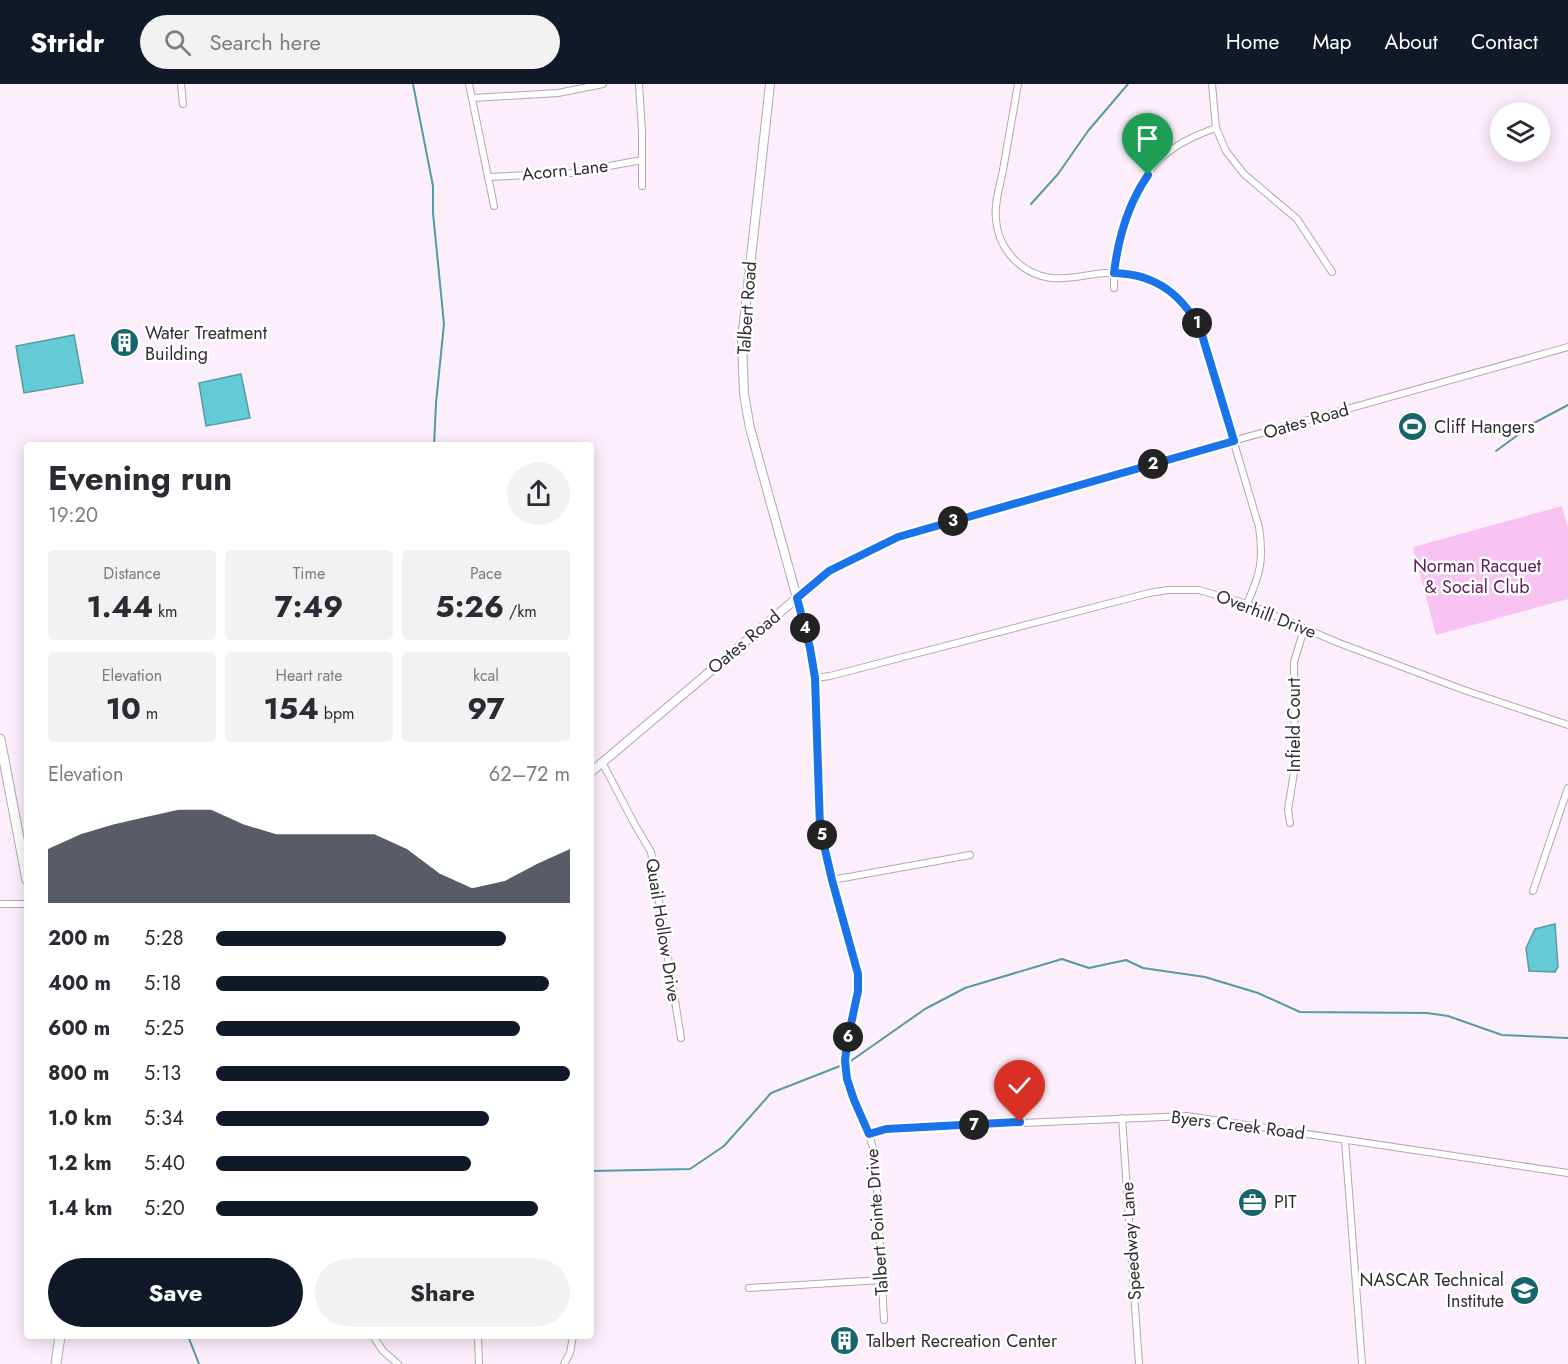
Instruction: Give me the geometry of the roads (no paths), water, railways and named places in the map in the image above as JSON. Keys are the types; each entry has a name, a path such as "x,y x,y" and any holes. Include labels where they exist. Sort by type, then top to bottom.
{"main road":[{"path":"0,739 4,785 24,868"},
{"path":"56,1364 60,1339"}],"street":[{"path":"181,84 183,104"},
{"path":"469,84 494,206"},
{"path":"473,98 558,93 603,84"},
{"path":"639,84 642,186"},
{"name":"Talbert Road","path":"770,84 742,340 744,394 750,428 797,598"},
{"path":"1018,84 996,206 998,234 1023,268 1039,275 1061,278 1114,273 1144,278 1165,287 1180,299 1196,320 1259,527 1262,555 1258,577 1247,604"},
{"path":"1212,84 1216,128 1226,150 1244,174 1297,219 1332,272"},
{"path":"1114,288 1118,244 1138,189 1158,160 1186,140 1216,128"},
{"name":"Acorn Lane","path":"488,177 571,173 642,160"},
{"name":"Oates Road","path":"594,769 829,571 898,537 1568,347"},
{"name":"Overhill Drive","path":"815,678 1149,593 1168,590 1199,590 1247,604 1304,629 1475,694 1568,725"},
{"name":"Talbert Pointe Drive","path":"797,598 815,678 820,828 858,974 858,991 845,1061 847,1079 875,1155 884,1320"},
{"name":"Infield Court","path":"1290,823 1288,810 1294,766 1294,662 1304,629"},
{"name":"Quail Hollow Drive","path":"602,762 651,852 681,1038"},
{"path":"1533,891 1568,788"},
{"path":"832,880 970,855"},
{"path":"0,904 24,904"},
{"name":"Byers Creek Road","path":"869,1134 886,1129 1187,1116 1568,1173"},
{"name":"Speedway Lane","path":"1122,1118 1139,1364"},
{"path":"1345,1140 1362,1364"},
{"path":"749,1288 882,1280"},
{"path":"375,1339 383,1351 398,1364"},
{"path":"478,1339 480,1364"},
{"path":"564,1364 570,1353 572,1339"}],"water":[{"path":"74,335 83,383 24,393 16,346"},
{"path":"241,374 250,418 206,426 199,383"},
{"path":"1555,924 1558,967 1555,972 1529,971 1526,948 1535,929"}],"waterway":[{"path":"413,84 433,186 433,213 444,324 434,442"},
{"path":"1031,204 1058,174 1088,131 1128,84"},
{"path":"1496,451 1534,423 1568,405"},
{"path":"848,1063 925,1009 965,988 1062,959 1089,968 1126,960 1143,968 1205,977 1258,993 1300,1012 1427,1013 1448,1016 1502,1035 1568,1038"},
{"path":"594,1171 690,1169 724,1146 771,1093 840,1066"},
{"path":"189,1339 199,1364"}],"place":[{"name":"Water Treatment Building","path":"124,343"},
{"name":"Cliff Hangers","path":"1413,427"},
{"name":"PIT","path":"1253,1202"},
{"name":"NASCAR Technical Institute","path":"1525,1290"},
{"name":"Talbert Recreation Center","path":"845,1341"}],"park label":[{"name":"Norman Racquet & Social Club","path":"1477,576"}]}
